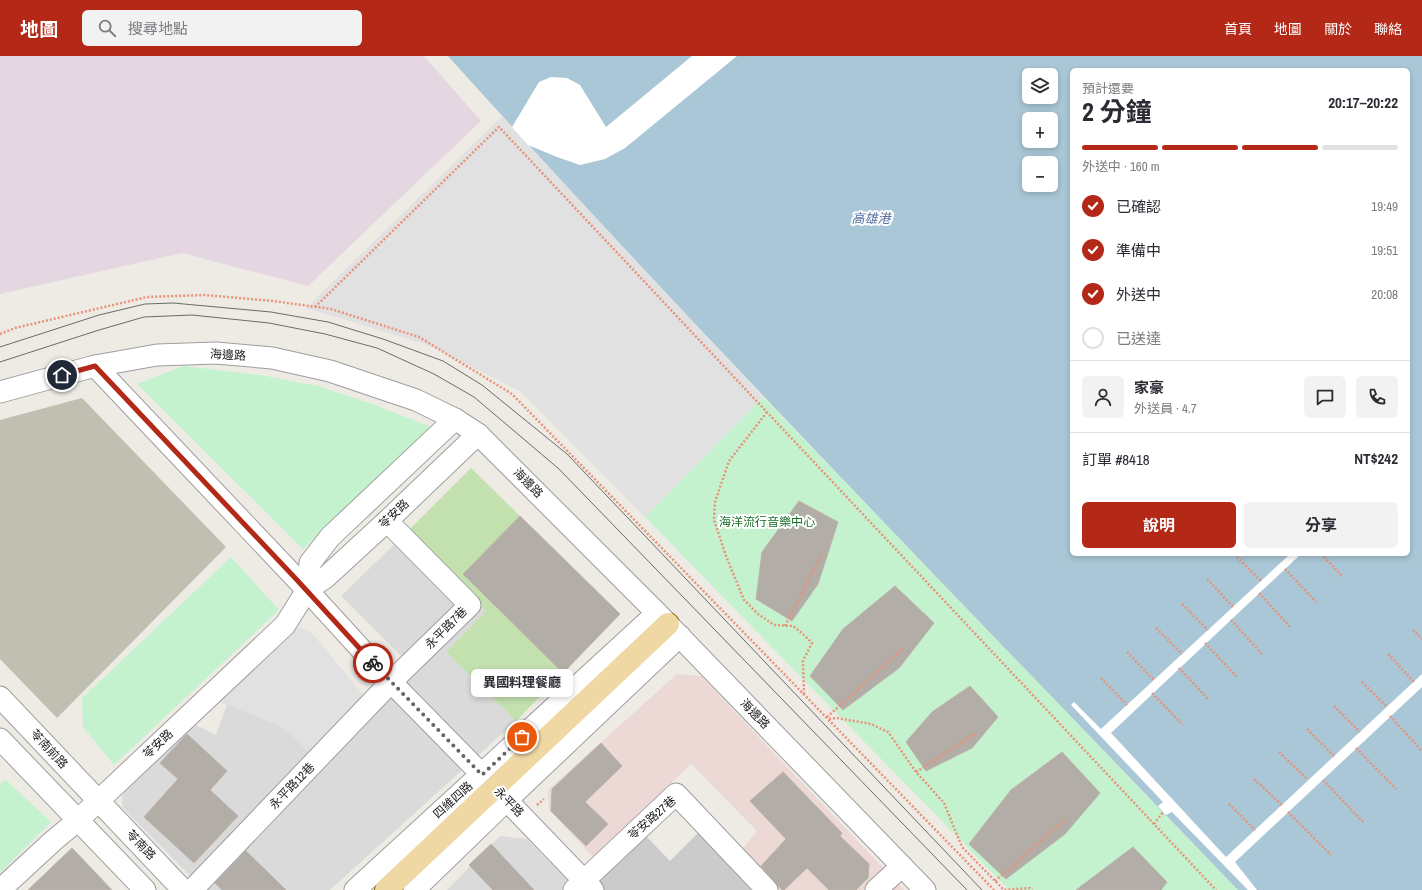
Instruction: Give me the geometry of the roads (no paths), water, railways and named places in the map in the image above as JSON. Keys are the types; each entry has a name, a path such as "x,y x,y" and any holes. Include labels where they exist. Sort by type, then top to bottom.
{"main road":[{"name":"四維四路","path":"386,890 668,624"}],"street":[{"name":"海邊路","path":"0,392 95,366 157,355 216,354 272,358 330,371 416,400 455,419 478,434 668,624 925,890"},
{"name":"永平路","path":"95,366 307,590 391,682 494,787 584,887"},
{"name":"苓安路","path":"307,590 310,563 330,537 455,419"},
{"name":"苓安路","path":"0,890 53,841 78,821 285,625 307,590 324,578 387,521 478,434"},
{"name":"永平路7巷","path":"387,521 470,606 391,682"},
{"name":"永平路12巷","path":"192,890 391,682"},
{"name":"苓南前路","path":"0,697 98,801"},
{"path":"0,740 145,890"},
{"name":"四維四路","path":"355,890 494,787"},
{"name":"四維四路","path":"414,890 494,787"},
{"name":"苓安路27巷","path":"584,887 676,794 767,890"},
{"name":"苓南路","path":"98,801 183,890"},
{"path":"876,890 902,866"}],"water":[{"name":"高雄港","path":"448,56 1422,56 1422,890 1238,890 642,267"}],"tram line":[{"path":"0,347 99,315 145,304 173,303 271,312 328,322 383,339 443,361 482,385 567,454 982,890"},
{"path":"0,362 144,317 192,315 269,323 325,334 377,348 434,374 474,397 559,469 967,890"}],"place":[{"name":"異國料理餐廳","path":"522,737"}],"park label":[{"name":"海洋流行音樂中心","path":"767,522"}]}
